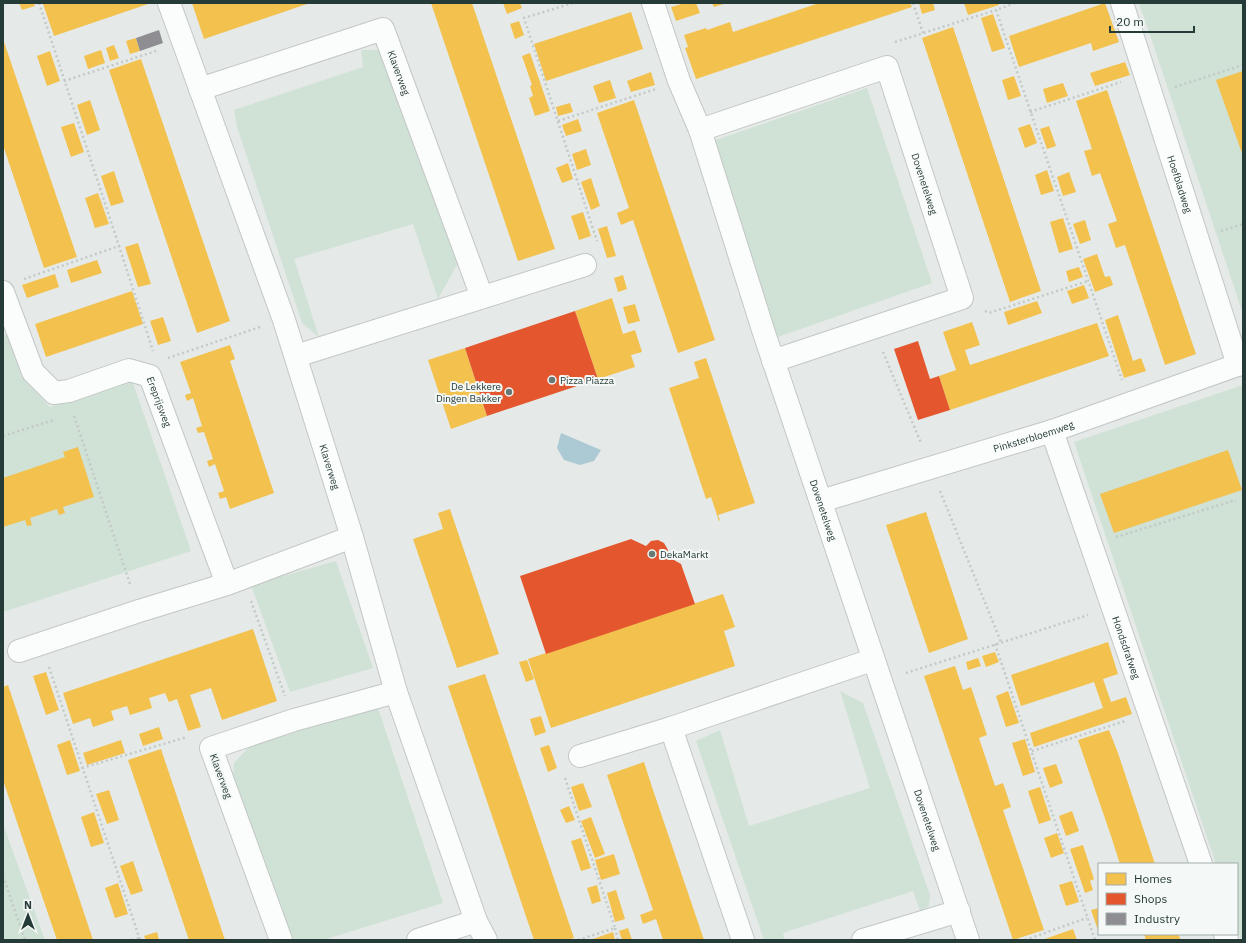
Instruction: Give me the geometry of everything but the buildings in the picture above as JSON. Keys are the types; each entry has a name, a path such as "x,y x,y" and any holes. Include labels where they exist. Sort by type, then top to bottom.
{"street":[{"name":"Klaverweg","path":"169,3 284,320 352,537 396,692 476,921 486,940"},
{"name":"Dovenetelweg","path":"653,3 679,81 700,130 773,361 821,501 872,660 968,940"},
{"name":"Hoefbladweg","path":"1122,3 1147,85 1241,364"},
{"name":"Klaverweg","path":"200,89 383,29 482,297"},
{"name":"Dovenetelweg","path":"886,67 962,298"},
{"path":"700,130 886,67"},
{"path":"296,356 585,265"},
{"path":"10,286 33,372 54,393 69,390 129,370"},
{"path":"773,361 962,298"},
{"name":"Pinksterbloemweg","path":"821,501 1052,431 1241,364"},
{"name":"Ereprijsweg","path":"129,370 150,376 235,581"},
{"name":"Hondsdrafweg","path":"1052,431 1201,863"},
{"path":"19,651 139,610 235,581 352,537"},
{"path":"580,756 671,728 872,660"},
{"name":"Klaverweg","path":"281,940 211,748 294,720 396,692"},
{"path":"671,728 743,940"},
{"path":"863,940 959,911"},
{"path":"418,940 476,921"}],"path":[{"path":"39,3 157,362"},
{"path":"573,3 524,18 604,263 585,265"},
{"path":"913,3 923,33"},
{"path":"886,67 895,42 1015,3"},
{"path":"996,10 1130,403"},
{"path":"64,81 183,42"},
{"path":"1030,112 1243,65"},
{"path":"558,121 679,81"},
{"path":"10,286 119,246"},
{"path":"962,298 989,313 1088,281"},
{"path":"129,370 284,320"},
{"path":"873,328 1001,642"},
{"path":"69,390 73,414 139,610"},
{"path":"3,436 59,418"},
{"path":"1091,545 1236,500"},
{"path":"235,581 294,720"},
{"path":"880,681 1112,607"},
{"path":"41,643 139,939 132,940"},
{"path":"995,644 1095,940"},
{"path":"1032,751 1149,713"},
{"path":"82,768 195,735 211,748"},
{"path":"580,756 559,761 618,940"},
{"path":"3,876 25,940"},
{"path":"1024,940 1087,918"},
{"path":"578,940 615,928"}],"green space":[{"path":"1139,3 1243,3 1243,314 1150,35"},
{"path":"361,50 378,50 458,263 438,299 413,224 294,259 319,337 302,323 237,127 234,110 363,67"},
{"path":"867,88 932,283 775,338 713,141"},
{"path":"3,335 10,335 21,376 50,407 132,380 191,551 3,612"},
{"path":"1243,385 1243,940 1241,940 1238,931 1238,863 1216,863 1074,442"},
{"path":"336,561 373,668 290,692 251,585"},
{"path":"840,691 863,703 930,895 929,906 920,911 913,891 783,933 785,940 764,940 696,741 720,730 749,826 870,788"},
{"path":"377,705 443,903 323,940 287,940 233,784 234,763 252,744"},
{"path":"3,824 45,940 3,940"}],"water":[{"path":"561,433 601,450 594,461 580,465 564,460 557,448"}],"place":[{"name":"Pizza Piazza","path":"552,380"},
{"name":"De Lekkere Dingen Bakker","path":"509,392"},
{"name":"DekaMarkt","path":"652,554"}]}
